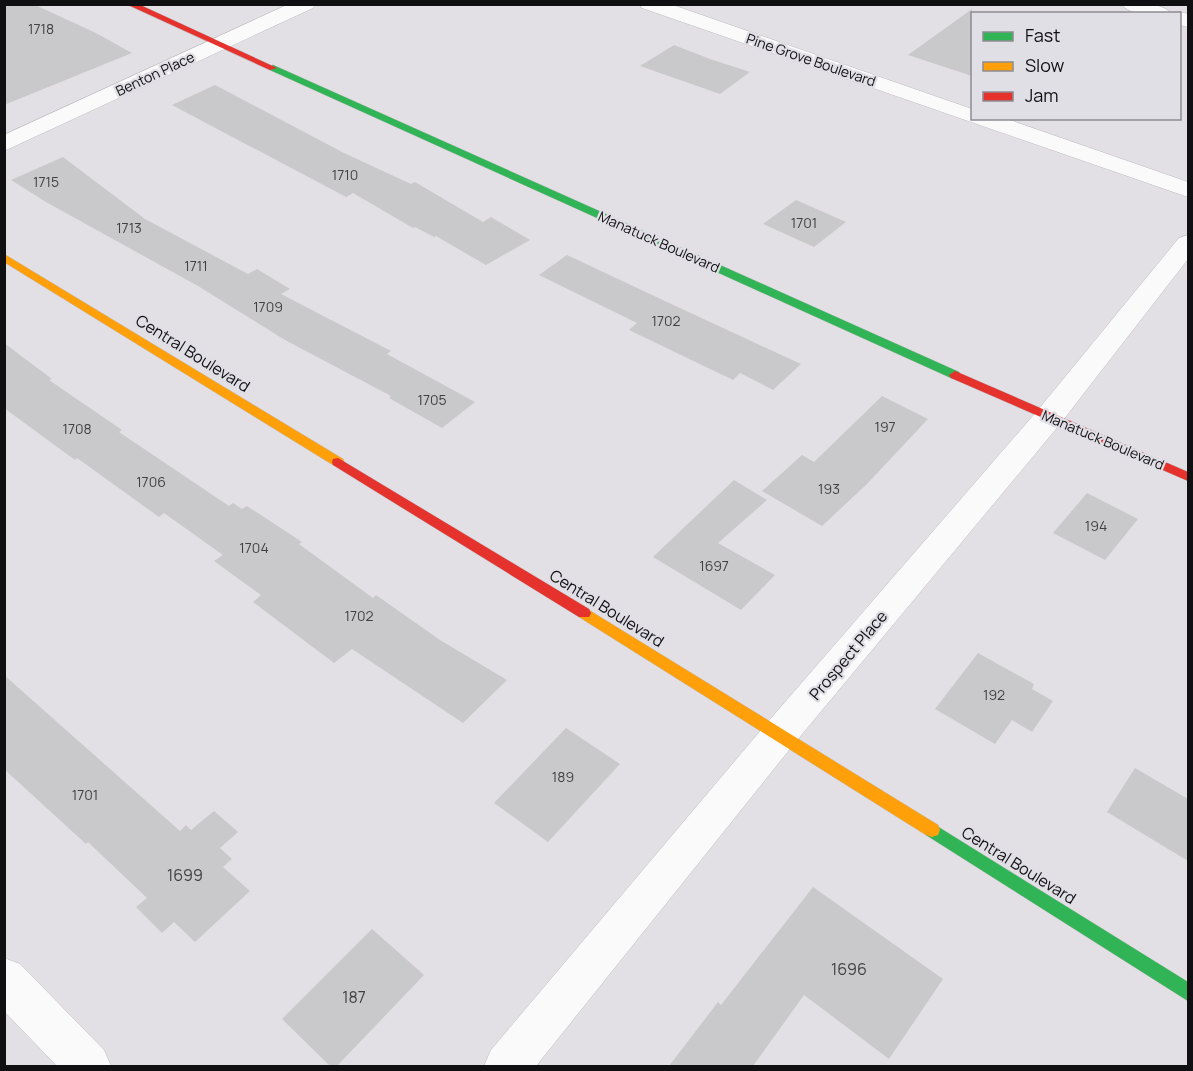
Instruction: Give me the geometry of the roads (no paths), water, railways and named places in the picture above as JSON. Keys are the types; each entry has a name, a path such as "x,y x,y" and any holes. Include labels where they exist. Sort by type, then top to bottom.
{"street":[{"name":"Manatuck Boulevard","path":"130,4 1049,417 1188,477"},
{"name":"Benton Place","path":"4,144 306,4"},
{"name":"Pine Grove Boulevard","path":"649,4 971,116"},
{"path":"1131,4 1156,12"},
{"path":"987,120 1188,190"},
{"name":"Prospect Place","path":"507,1066 780,734 1049,417 1188,243"},
{"name":"Central Boulevard","path":"4,256 780,734 1188,992"},
{"path":"4,979 88,1066"}]}
